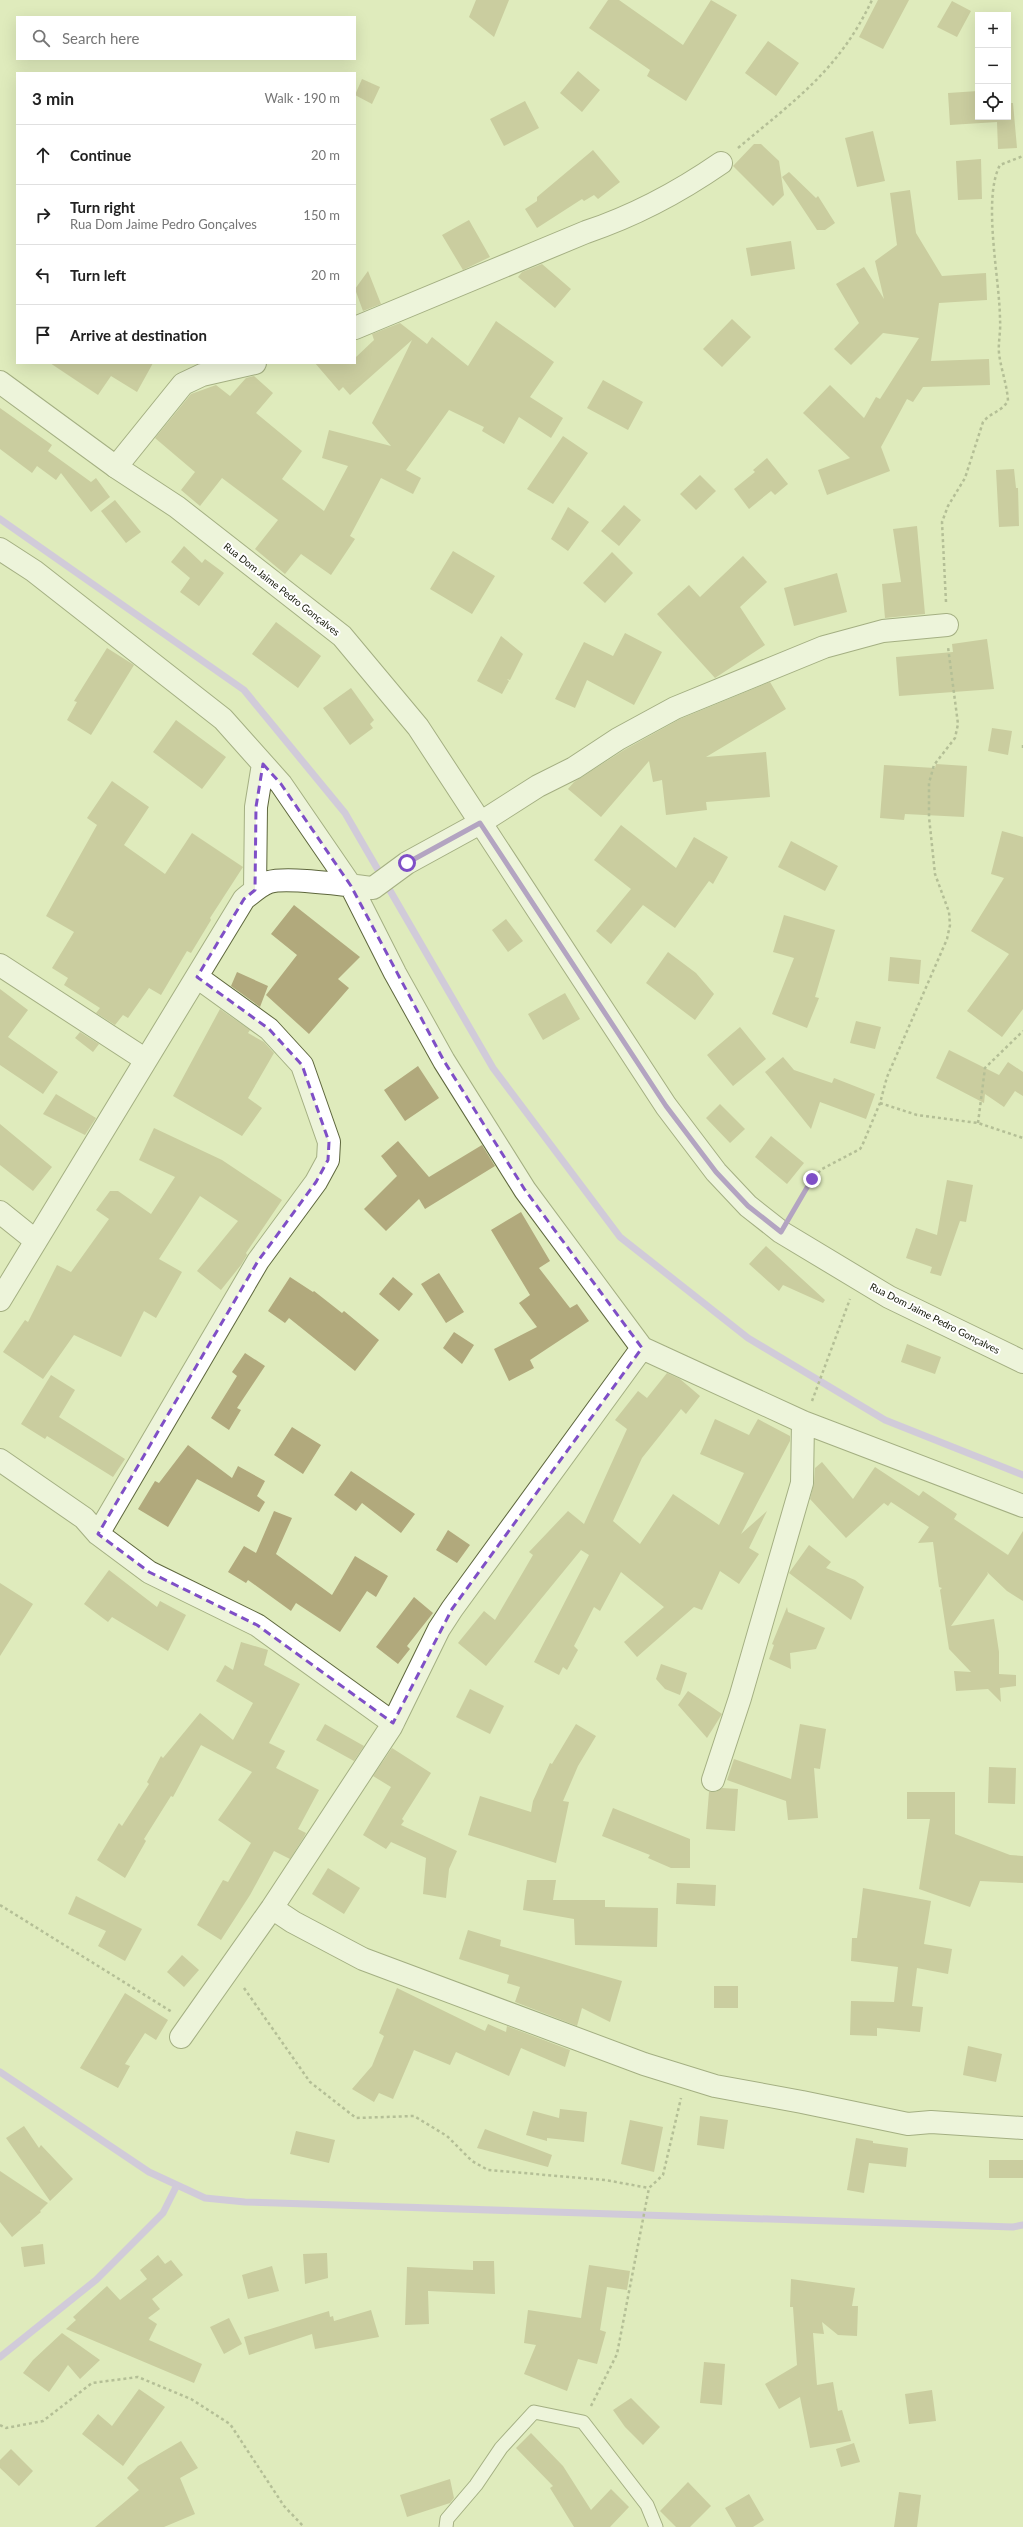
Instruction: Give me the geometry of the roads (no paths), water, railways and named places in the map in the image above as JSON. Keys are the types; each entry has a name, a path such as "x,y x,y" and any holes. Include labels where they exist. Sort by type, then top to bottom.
{"street":[{"path":"356,328 586,232 619,222 690,184 721,163"},
{"path":"116,467 146,426 183,384 202,374 250,364"},
{"name":"Rua Dom Jaime Pedro Gonçalves","path":"0,382 116,467 177,507 342,636 418,726 666,1106 716,1172 748,1206 781,1232 889,1297 1023,1362"},
{"path":"0,549 34,571 223,719 281,784 351,886 395,973 448,1067 525,1190 642,1348 803,1422 1023,1506"},
{"path":"0,1300 244,900 255,890 269,882 285,879 374,888 407,863 480,823 538,786 574,768 618,739 675,708 824,647 883,631 947,625"},
{"path":"255,890 256,807 263,764"},
{"path":"0,966 146,1060"},
{"path":"98,1534 258,1261 316,1182 328,1160 329,1142 302,1065 268,1029 197,977"},
{"path":"0,1212 36,1241"},
{"path":"186,2030 272,1908 393,1723 439,1629 452,1609 642,1348"},
{"path":"713,1780 740,1698 802,1483 803,1422"},
{"path":"0,1460 84,1518 98,1534 149,1572 257,1625 393,1723"},
{"path":"272,1908 293,1922 363,1959 637,2062 715,2086 908,2124 932,2122 1023,2128"}],"lane":[{"path":"446,2527 447,2519 476,2485 501,2448 534,2412 582,2422 647,2505 656,2527"}],"waterway":[{"path":"0,519 244,690 345,813 493,1068 620,1237 748,1338 885,1420 1023,1475"},
{"path":"0,2072 149,2172 205,2198 245,2202 1013,2227 1023,2225"},
{"path":"0,2357 96,2280 163,2213 177,2185"}]}
